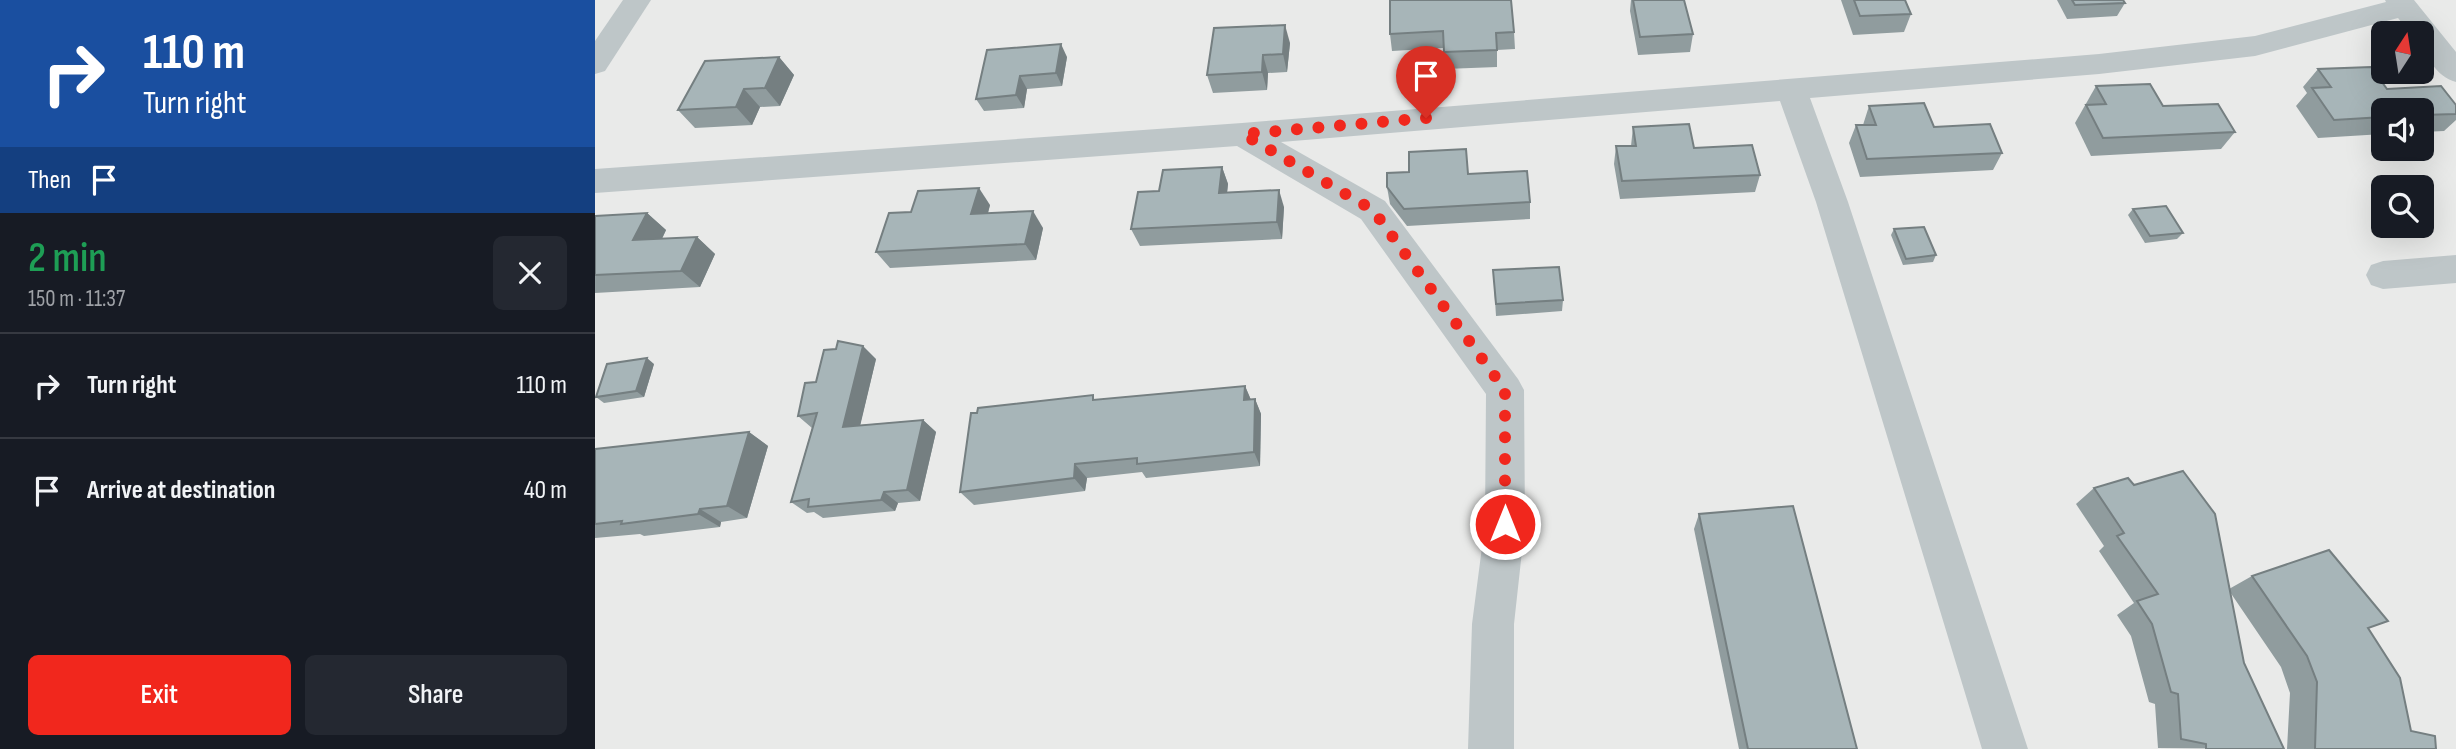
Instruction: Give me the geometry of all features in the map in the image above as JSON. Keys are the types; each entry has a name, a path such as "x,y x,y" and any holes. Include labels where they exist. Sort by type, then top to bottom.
{"street":[{"path":"595,64 636,0"},
{"path":"595,181 1243,134 2099,64 2255,46 2402,3 2456,72"},
{"path":"1791,88 1832,202 2005,749"},
{"path":"1243,134 1373,210 1505,390 1505,524 1493,624 1490,749"},
{"path":"2383,275 2456,269"}],"shaded area":[{"path":"595,0 2456,0 2456,749 595,749"}],"building":[{"path":"1390,0 1511,0 1514,32 1496,33 1497,50 1444,52 1443,31 1390,34"},
{"path":"1633,0 1684,0 1693,34 1640,37"},
{"path":"1854,0 1905,0 1911,14 1860,16"},
{"path":"2072,0 2123,0 2125,3 2075,5"},
{"path":"1285,25 1283,54 1263,55 1262,72 1207,75 1214,28"},
{"path":"1061,44 1056,73 1020,76 1016,95 976,99 987,50"},
{"path":"779,57 765,88 744,89 736,107 678,110 705,61"},
{"path":"2371,67 2371,84 2383,84 2387,89 2441,86 2456,105 2456,114 2434,115 2434,98 2371,98 2371,118 2334,120 2312,88 2331,87 2318,69"},
{"path":"2150,84 2163,106 2218,104 2235,132 2103,138 2086,105 2106,104 2096,86"},
{"path":"1924,103 1934,127 1990,124 2002,153 1867,159 1856,125 1876,125 1869,106"},
{"path":"1689,124 1694,148 1752,145 1760,175 1622,181 1616,146 1636,146 1633,127"},
{"path":"1466,149 1468,174 1527,171 1530,202 1404,209 1387,187 1387,173 1409,172 1409,152"},
{"path":"1222,167 1219,193 1279,190 1277,222 1131,229 1138,192 1159,191 1163,170"},
{"path":"979,188 971,214 1033,211 1025,244 876,252 889,213 911,212 918,191"},
{"path":"2166,206 2183,233 2150,236 2133,209"},
{"path":"647,213 633,240 697,237 681,271 595,275 595,216"},
{"path":"1924,227 1936,255 1906,259 1894,229"},
{"path":"1559,267 1563,300 1496,304 1493,270"},
{"path":"838,341 863,346 843,427 923,420 907,490 884,492 881,500 808,507 809,499 791,502 817,413 798,416 805,383 816,382 824,350 836,349"},
{"path":"647,358 636,391 596,397 607,364"},
{"path":"1245,386 1244,400 1255,399 1254,452 1137,464 1137,458 1075,464 1074,478 960,492 971,413 977,413 978,408 1093,395 1093,400"},
{"path":"749,432 727,506 700,509 698,514 621,524 622,521 595,524 595,449"},
{"path":"2183,471 2215,514 2244,663 2284,749 2206,749 2206,744 2181,739 2178,694 2171,692 2152,624 2137,601 2158,594 2117,536 2124,533 2094,488 2128,478 2134,485"},
{"path":"1793,506 1857,749 1748,749 1699,514"},
{"path":"2329,550 2388,621 2368,628 2400,678 2411,731 2435,736 2436,749 2315,749 2317,682 2307,656 2252,576"}],"route":[{"path":"1426,118 1243,134 1373,210 1505,390 1505,524"}]}
